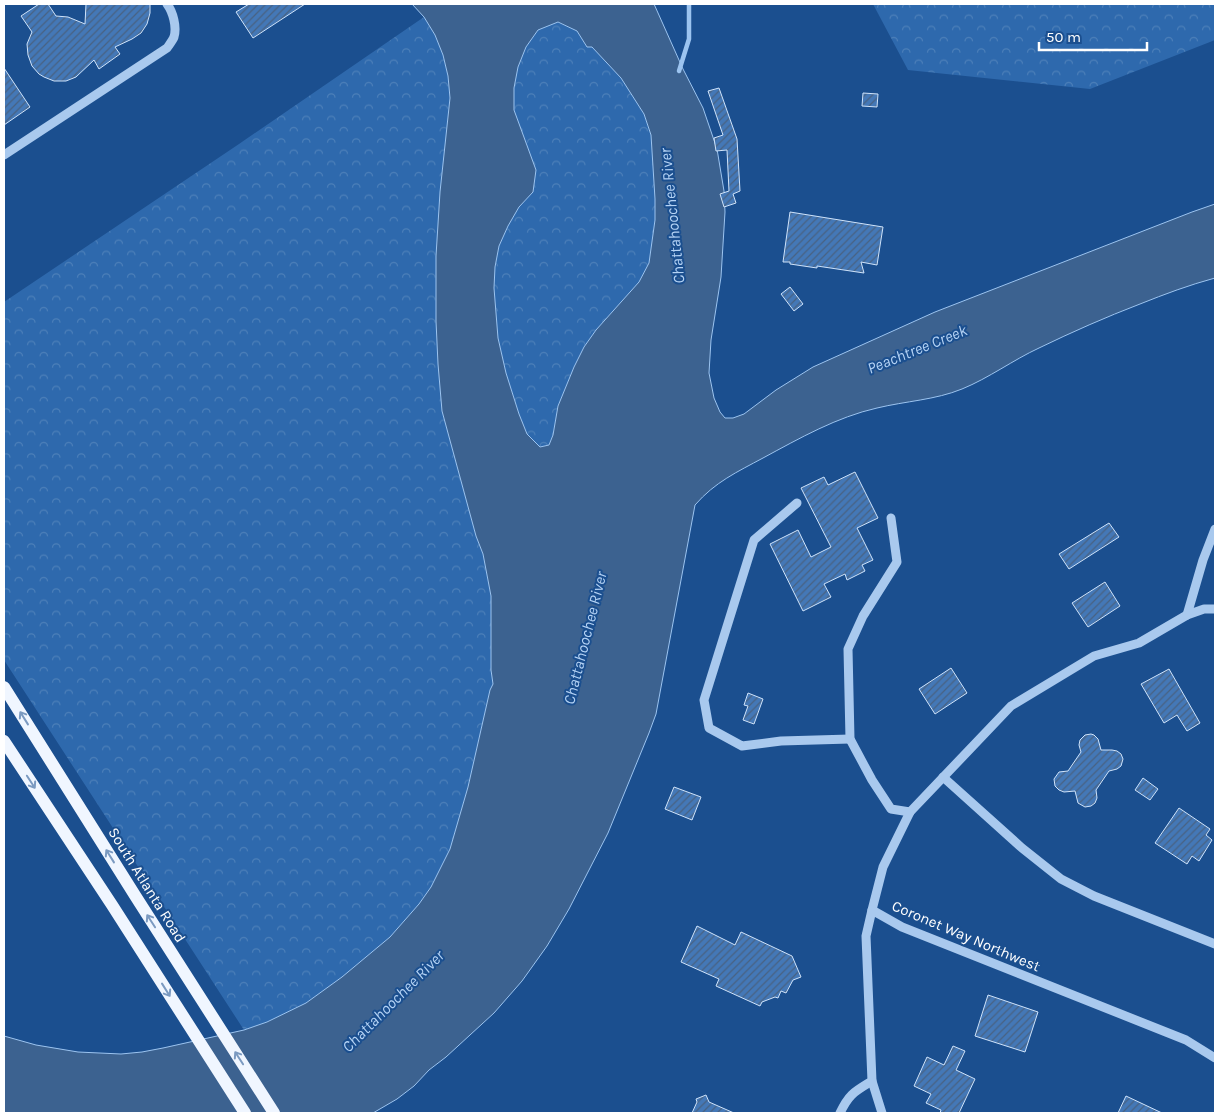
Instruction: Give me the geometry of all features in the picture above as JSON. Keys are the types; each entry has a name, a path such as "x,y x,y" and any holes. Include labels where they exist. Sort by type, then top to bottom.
{"main road":[{"name":"South Atlanta Road","path":"4,686 274,1113"},
{"path":"4,741 245,1113"}],"street":[{"path":"4,155 167,48 174,37 175,26 171,10 167,4"},
{"path":"797,503 754,540 704,700 709,728 742,746 781,741 850,739"},
{"path":"891,518 897,562 864,616 848,649 850,739 872,780 891,809 910,812"},
{"path":"1187,615 1202,560 1215,529"},
{"name":"Coronet Way Northwest","path":"1215,610 1204,609 1187,615 1139,643 1094,656 1011,706 910,812 883,867 872,910 902,926 1186,1040 1215,1058"},
{"path":"943,777 1022,848 1061,879 1094,896 1215,944"},
{"path":"872,910 866,936 872,1082 882,1113"},
{"path":"840,1113 852,1093 872,1082"}],"green space":[{"path":"873,4 1215,4 1215,40 1090,89 908,70"},
{"path":"424,17 435,35 443,55 448,76 450,98 440,192 436,256 436,321 442,411 476,536 483,554 491,596 491,670 493,684 490,690 468,787 450,849 431,887 419,904 390,937 342,977 306,1003 267,1022 244,1030 4,660 4,302"},
{"path":"557,22 577,31 587,47 592,46 621,78 644,114 651,135 655,220 649,263 639,282 596,330 584,347 558,406 553,435 549,445 540,447 527,434 506,373 498,338 494,288 499,246 519,207 533,192 514,110 514,88 518,67 526,47 538,30"}],"water":[{"path":"412,4 654,4 703,108 717,149 724,191 725,212 721,277 711,340 709,373 714,398 725,418 733,418 744,414 776,390 813,367 935,312 1215,204 1215,278 1168,293 1089,325 1029,353 982,380 952,393 877,408 833,423 735,473 710,490 695,505 656,714 608,833 569,909 547,946 522,981 494,1013 429,1070 414,1086 397,1099 373,1113 4,1113 4,1036 36,1045 78,1052 121,1054 163,1048 244,1030 267,1022 306,1003 342,977 390,937 419,904 431,887 450,849 468,787 490,690 493,684 491,670 491,596 483,554 476,536 442,411 436,321 436,256 440,192 450,98 448,76 443,55 435,35 424,17","holes":["558,22 577,31 587,47 592,47 621,78 644,114 651,135 655,220 649,263 639,282 596,330 584,347 558,406 553,435 549,445 540,447 527,434 506,373 498,338 494,288 495,267 499,246 508,226 519,207 533,192 536,170 514,110 514,88 518,67 526,47 538,30"]}],"building":[{"path":"39,4 48,4 56,16 68,17 85,24 86,4 150,4 150,13 147,24 141,33 115,47 120,54 99,69 94,60 76,77 66,81 54,81 39,74 32,66 28,55 27,44 32,32 21,16"},
{"path":"249,4 305,4 253,38 236,12"},
{"path":"4,68 30,107 4,125"},
{"path":"719,88 737,139 740,191 733,194 736,203 724,207 720,194 729,191 727,150 716,151 714,138 723,135 708,91"},
{"path":"863,93 878,94 877,107 862,106"},
{"path":"790,212 883,227 877,265 861,262 864,273 783,262"},
{"path":"790,287 803,304 794,311 781,294"},
{"path":"855,472 878,518 857,528 873,560 862,565 865,571 847,580 845,574 824,584 831,597 803,611 770,544 798,530 811,557 831,547 801,488 824,477 828,485"},
{"path":"1109,523 1119,537 1069,569 1059,554"},
{"path":"1105,582 1120,606 1088,627 1072,603"},
{"path":"951,668 967,693 935,714 919,689"},
{"path":"1169,669 1200,723 1187,731 1177,715 1164,723 1141,684"},
{"path":"748,693 763,699 754,724 743,720 748,706 744,705"},
{"path":"1091,734 1098,739 1101,750 1117,751 1123,759 1121,766 1109,771 1096,790 1097,798 1095,803 1085,807 1078,803 1075,791 1064,792 1059,790 1055,786 1054,779 1059,772 1068,771 1081,752 1080,740 1085,735"},
{"path":"1143,778 1158,789 1150,800 1135,790"},
{"path":"674,787 701,797 692,820 665,809"},
{"path":"1179,808 1210,829 1206,835 1212,840 1199,861 1192,856 1187,864 1155,843"},
{"path":"697,926 735,945 741,932 792,956 801,977 793,980 786,993 781,991 778,998 775,997 762,1002 760,1006 716,986 719,979 681,962"},
{"path":"988,995 1038,1012 1025,1052 975,1036"},
{"path":"953,1046 965,1051 956,1070 975,1079 959,1113 940,1113 941,1110 926,1103 931,1094 914,1086 927,1057 944,1065"},
{"path":"706,1095 709,1102 734,1113 692,1113 697,1102 696,1099"},
{"path":"1126,1096 1162,1113 1118,1113"}],"waterway":[{"path":"679,71 689,39 689,4"}],"water label":[{"name":"Chattahoochee River","path":"672,216"},
{"name":"Peachtree Creek","path":"917,349"},
{"name":"Chattahoochee River","path":"585,638"},
{"name":"Chattahoochee River","path":"393,1001"}]}
